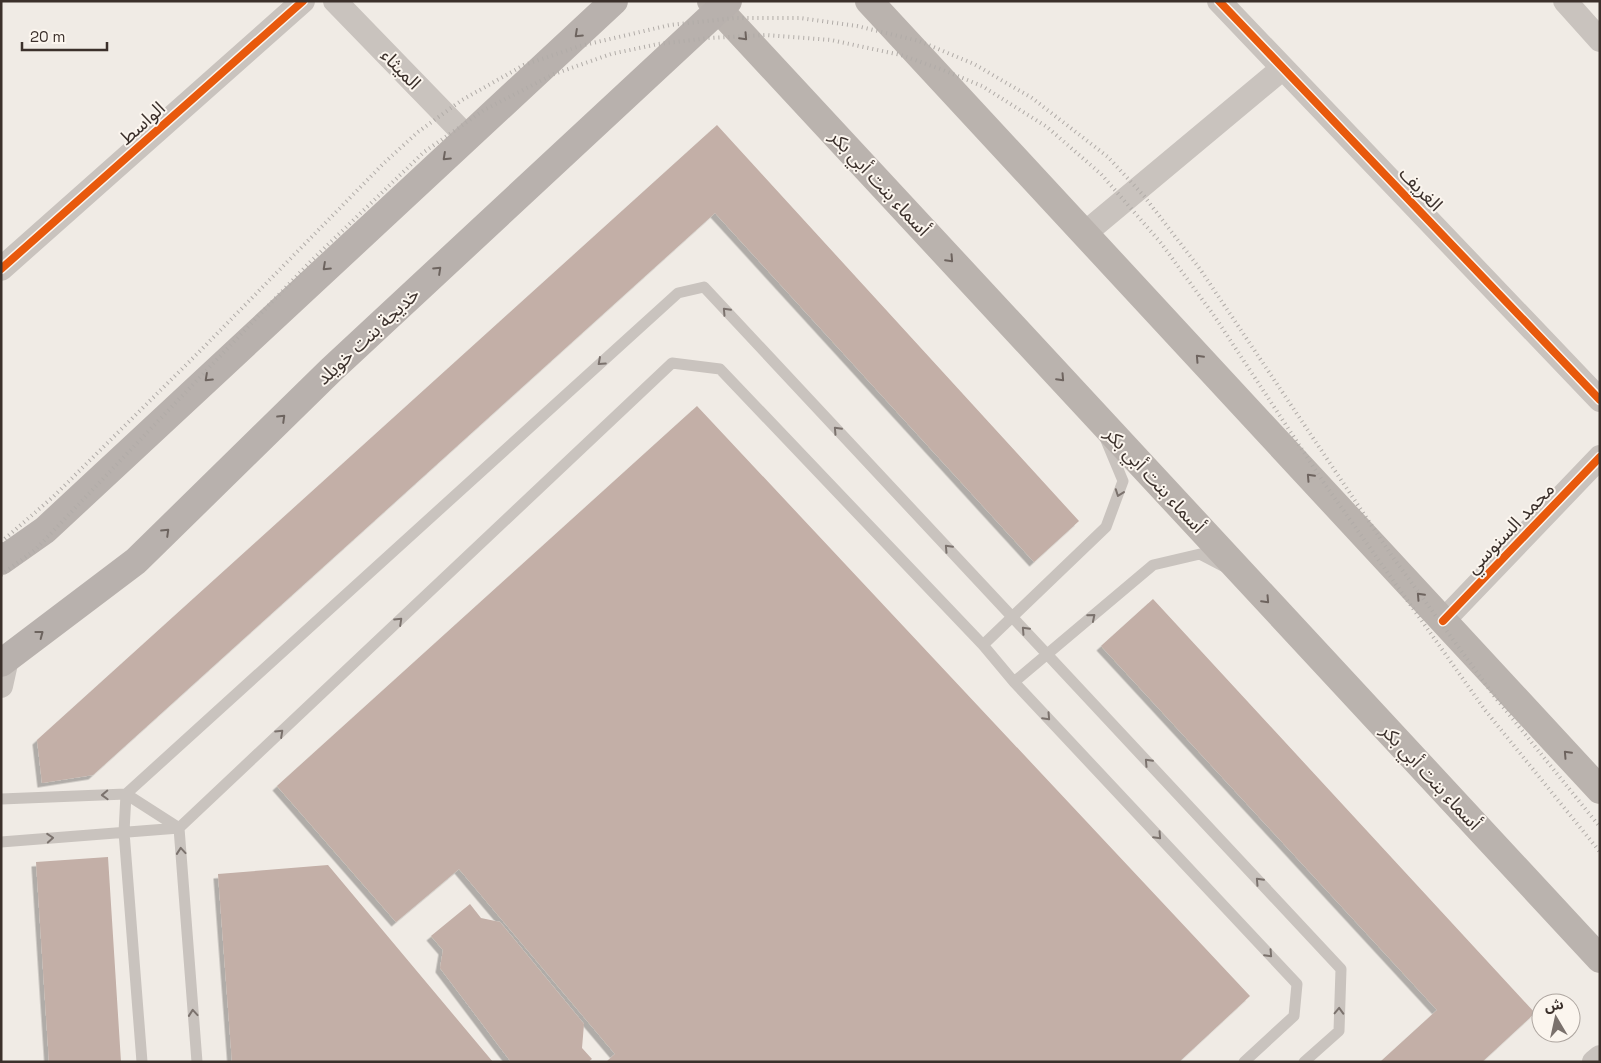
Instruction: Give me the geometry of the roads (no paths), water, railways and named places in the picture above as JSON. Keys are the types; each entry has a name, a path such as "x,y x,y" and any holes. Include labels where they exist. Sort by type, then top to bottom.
{"main road":[{"path":"1,561 45,530 614,1"},
{"path":"869,1 1443,621 1596,777"},
{"name":"أسماء بنت أبي بكر","path":"719,4 1096,416 1600,959"},
{"name":"خديجة بنت خويلد","path":"4,661 136,561 331,370 719,4"}],"street":[{"name":"الواسط","path":"1,269 303,1"},
{"name":"الميثاء","path":"335,1 467,137"},
{"name":"الغريف","path":"1219,1 1600,400"},
{"path":"1564,1 1600,40"},
{"path":"1084,234 1283,68"},
{"name":"محمد السنوسي","path":"1443,621 1600,457"},
{"path":"1,686 4,661"},
{"path":"1594,1062 1600,1057"}],"lane":[{"path":"142,1062 124,832 126,794 678,293 704,288 1340,969 1339,1031 1304,1062"},
{"path":"1,842 179,828 672,364 720,369 983,646 1014,682 1297,984 1294,1016 1244,1062"},
{"path":"983,646 1106,527 1123,480 1096,416"},
{"path":"1014,682 1153,565 1200,554 1246,577"},
{"path":"1,799 126,794 179,828"},
{"path":"179,828 197,1062"}],"railway":[{"path":"1,542 53,497 200,351 384,163 418,132 462,100 524,65 580,46 670,25 735,18 800,18 857,26 919,41 974,64 1032,98 1108,157 1144,196 1200,269 1392,556 1495,697 1600,827"},
{"path":"1,575 36,549 311,261 424,152 484,110 554,74 611,54 658,44 709,38 766,35 831,40 901,55 982,86 1047,127 1101,174 1161,243 1215,317 1324,483 1485,710 1600,852"}]}
